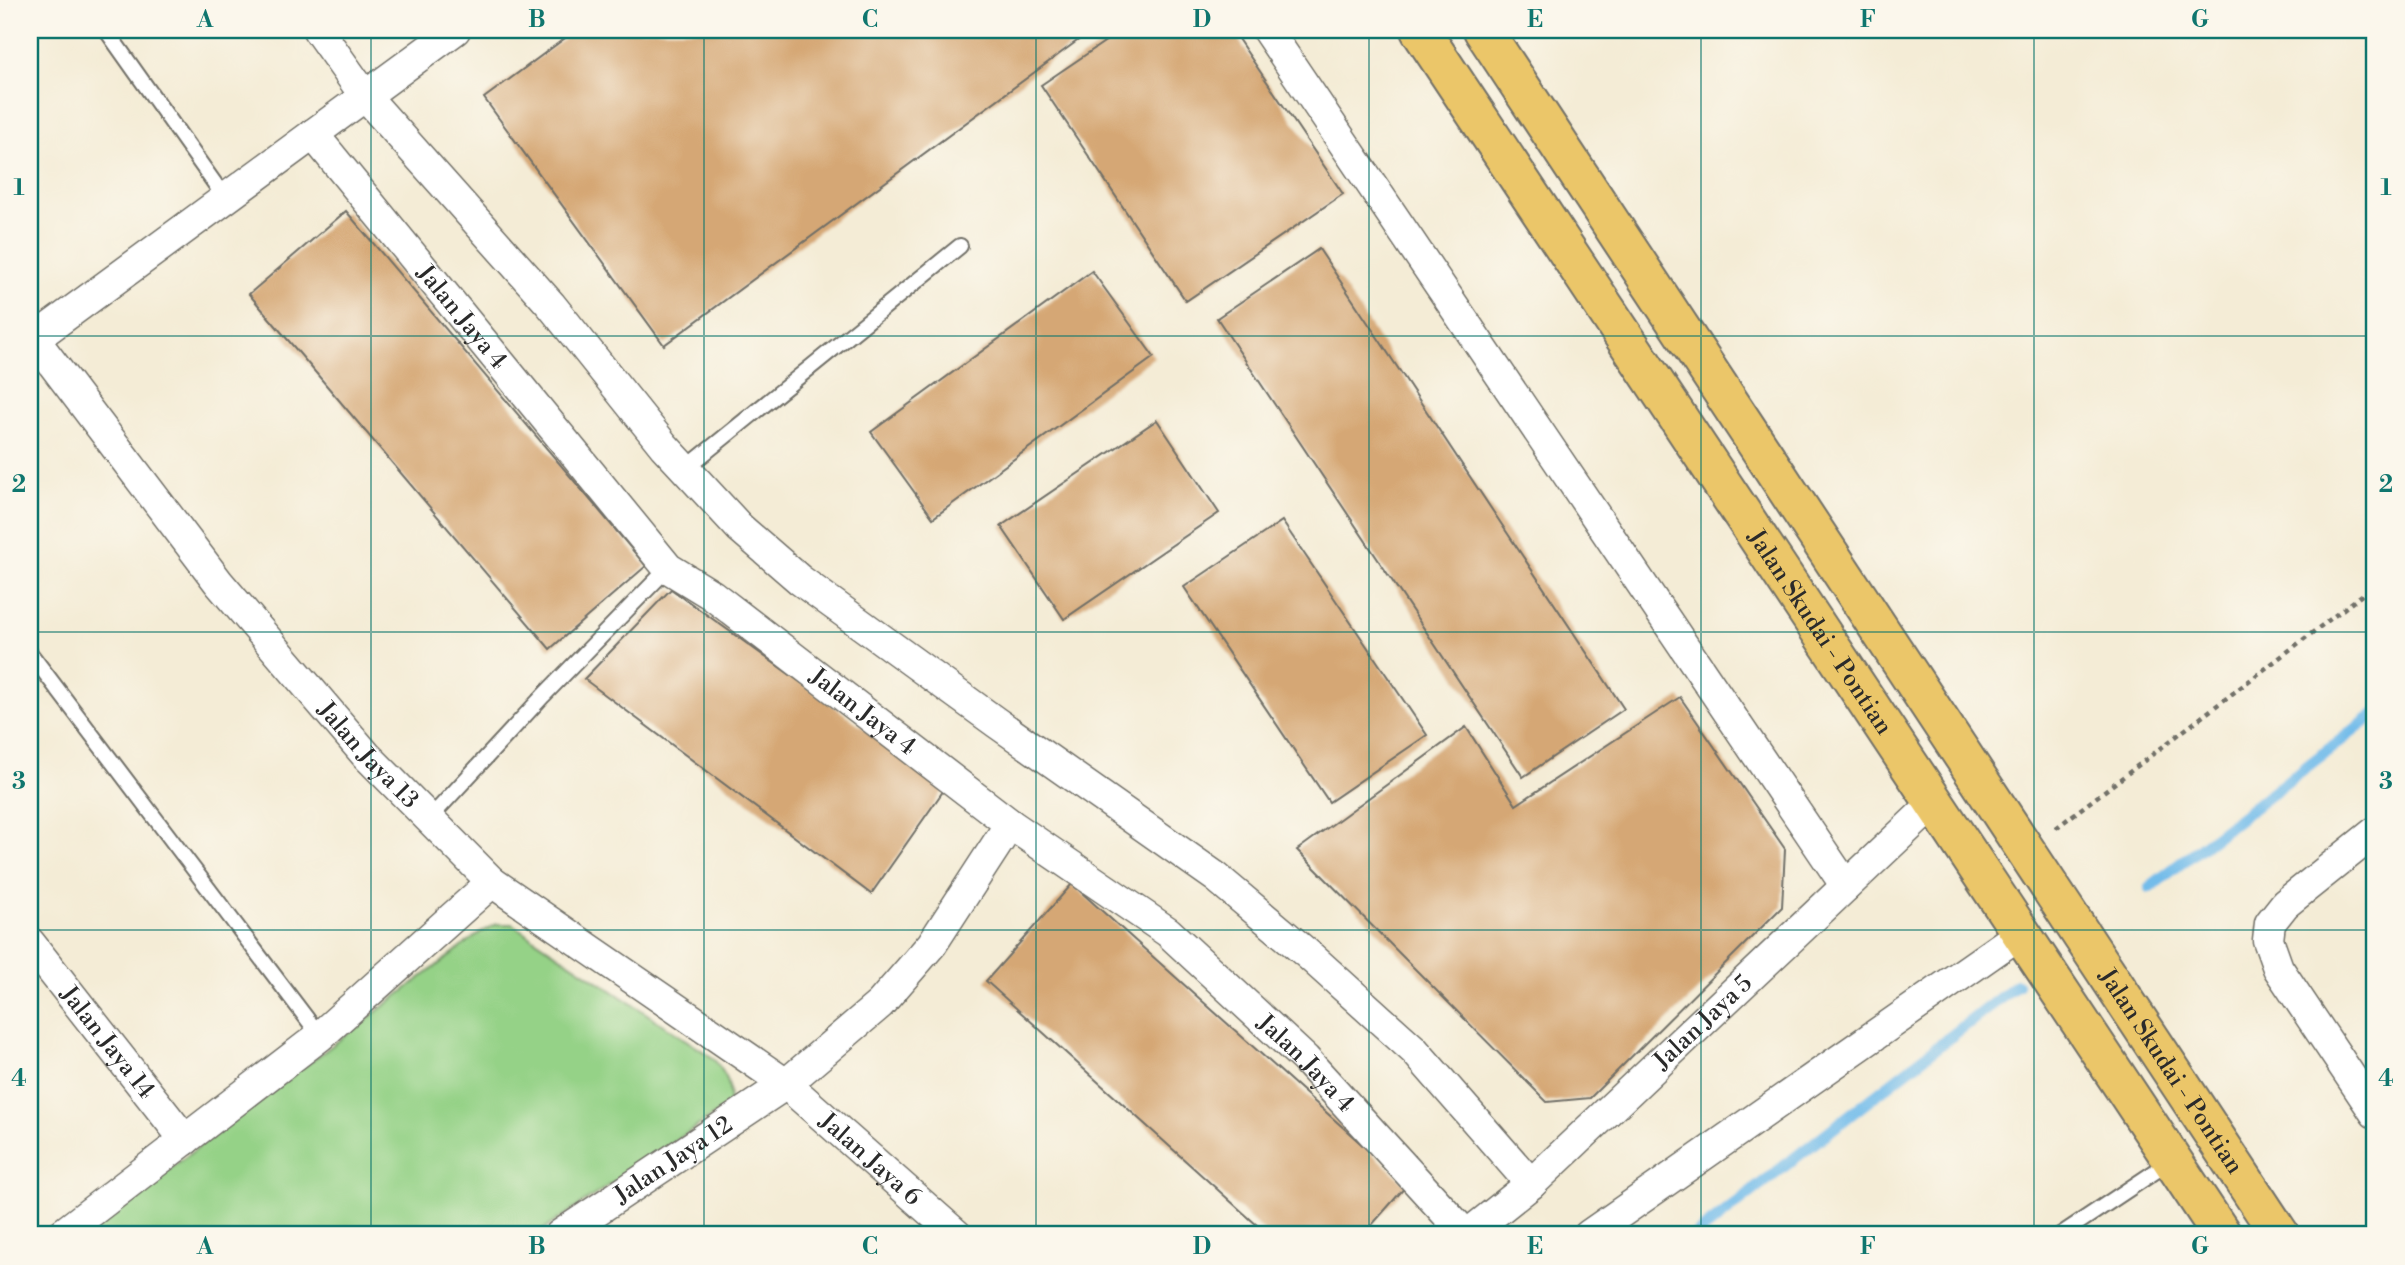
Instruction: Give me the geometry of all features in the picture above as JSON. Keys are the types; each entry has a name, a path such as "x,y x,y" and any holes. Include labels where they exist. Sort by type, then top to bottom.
{"highway":[{"name":"Jalan Skudai - Pontian","path":"1420,30 2222,1235"},
{"name":"Jalan Skudai - Pontian","path":"1483,30 2280,1235"}],"street":[{"path":"318,30 365,96 551,305 663,446 740,528 800,580 1216,877 1311,957 1414,1050 1531,1184"},
{"path":"32,340 455,30"},
{"path":"1267,30 1846,887"},
{"name":"Jalan Jaya 4","path":"313,134 668,568 712,595 1010,824 1168,932 1305,1059 1467,1235"},
{"name":"Jalan Jaya 13","path":"32,340 219,583 366,755 492,882 786,1084"},
{"name":"Jalan Jaya 5","path":"1467,1235 1531,1184 1934,803"},
{"name":"Jalan Jaya 12","path":"560,1235 786,1084 880,1003 932,944 1010,824"},
{"path":"2375,832 2285,904 2270,923 2268,940 2278,968 2375,1113"},
{"path":"61,1235 320,1036 492,882"},
{"path":"1589,1235 2021,933"},
{"name":"Jalan Jaya 14","path":"30,943 185,1140"},
{"name":"Jalan Jaya 6","path":"786,1084 957,1235"}],"lane":[{"path":"106,30 225,198"},
{"path":"685,469 960,246"},
{"path":"429,819 543,696 668,568"},
{"path":"30,653 320,1036"},
{"path":"2060,1235 2172,1161"}],"path":[{"path":"2026,851 2375,585"}],"green space":[{"path":"497,924 512,924 713,1058 727,1080 729,1105 535,1235 83,1235 481,932"}],"building":[{"path":"576,30 1092,30 664,345 484,98"},
{"path":"1122,30 1232,30 1343,194 1186,301 1041,85"},
{"path":"346,211 646,566 550,649 249,294"},
{"path":"1319,249 1624,709 1523,777 1217,318"},
{"path":"1092,271 1154,357 933,518 871,432"},
{"path":"1157,420 1219,513 1064,619 1001,526"},
{"path":"1282,521 1427,735 1329,802 1184,587"},
{"path":"671,589 946,787 871,894 584,679"},
{"path":"1680,697 1785,849 1782,907 1590,1098 1547,1102 1297,850 1466,727 1516,805"},
{"path":"1072,884 1407,1185 1363,1235 1268,1235 986,981"}],"waterway":[{"path":"2150,887 2375,714"},
{"path":"1696,1235 2017,985"}]}
